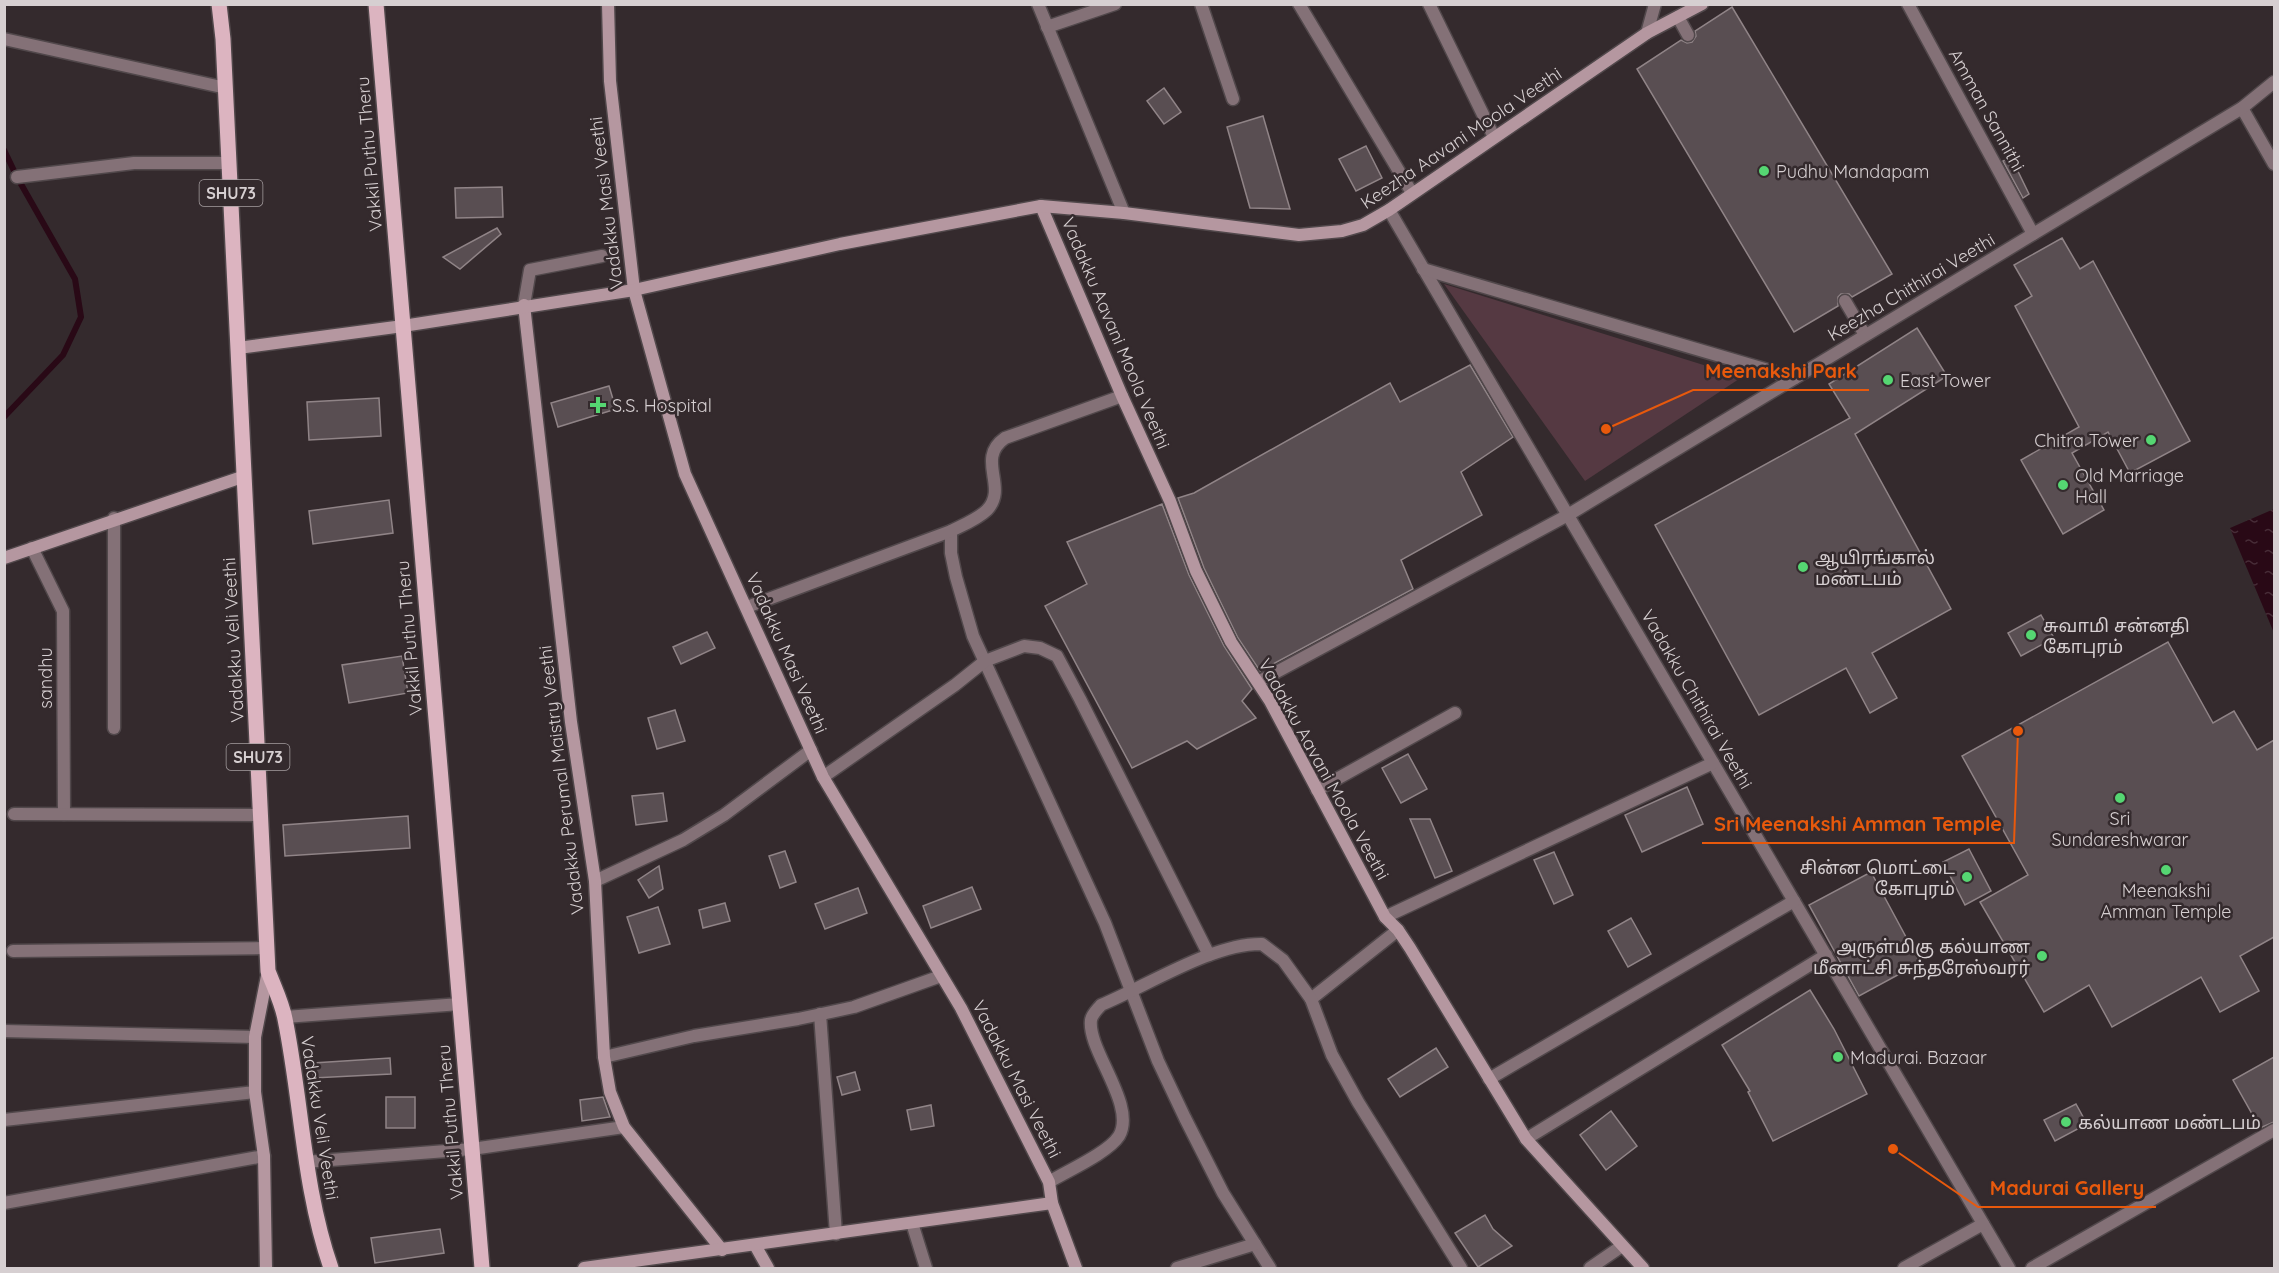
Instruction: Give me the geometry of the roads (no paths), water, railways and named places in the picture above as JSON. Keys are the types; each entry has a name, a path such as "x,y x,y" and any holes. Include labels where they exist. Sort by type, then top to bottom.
{"main road":[{"name":"Vadakku Veli Veethi","path":"219,4 224,39 268,971 285,1017 305,1162 318,1230 331,1269"},
{"name":"Vakkil Puthu Theru","path":"376,4 482,1269"},
{"name":"Vadakku Masi Veethi","path":"608,4 610,81 634,290 686,474 823,777 962,1008 1049,1182 1052,1203 1076,1269"},
{"name":"Keezha Aavani Moola Veethi","path":"238,348 403,326 524,305 634,290 840,244 1041,206 1124,213 1299,235 1353,228 1389,210 1647,33 1702,4"},
{"name":"Vadakku Aavani Moola Veethi","path":"1041,206 1122,396 1170,501 1196,571 1231,642 1258,682 1385,917 1398,930 1526,1140 1643,1269"},
{"name":"Vadakku Perumal Maistry Veethi","path":"524,305 571,722 595,881 604,1057 610,1092 624,1127 723,1250"},
{"path":"4,558 114,518 244,476"},
{"path":"266,1269 264,1156 255,1092 255,1037 268,971"},
{"path":"584,1269 614,1267 1052,1203"},
{"path":"755,1245 768,1269"}],"street":[{"path":"1038,4 1124,213"},
{"path":"1047,27 1115,4"},
{"path":"1201,4 1233,99"},
{"path":"1299,4 1412,193"},
{"path":"1429,4 1494,137"},
{"path":"1647,33 1655,4"},
{"name":"Amman Sannithi","path":"1908,4 2033,234"},
{"path":"1678,17 1688,35"},
{"path":"4,39 226,88"},
{"name":"Keezha Chithirai Veethi","path":"1258,682 1568,515 2242,108 2274,82"},
{"path":"2242,108 2274,164"},
{"path":"17,177 134,163 229,163"},
{"name":"Vadakku Chithirai Veethi","path":"1389,210 2010,1269"},
{"path":"524,305 530,270 602,256"},
{"path":"1423,269 1795,378"},
{"path":"1845,302 1865,335"},
{"path":"747,607 951,531 980,516 994,501 996,495 992,462 994,448 997,444 1005,438 1122,396"},
{"path":"114,518 114,728"},
{"path":"951,531 951,553 956,577 973,636 1105,922 1158,1061 1223,1193 1270,1269"},
{"name":"sandhu","path":"32,548 63,611 64,814"},
{"path":"823,777 955,686 985,661 1024,646 1041,648 1056,656 1209,955"},
{"path":"1317,790 1455,713"},
{"path":"595,881 683,840 724,815 811,750"},
{"path":"1385,917 1713,763"},
{"path":"14,814 261,815"},
{"path":"1489,1079 1794,901"},
{"path":"1311,999 1398,930"},
{"path":"1049,1182 1107,1148 1119,1136 1122,1125 1119,1101 1091,1028 1091,1019 1101,1005 1209,955 1243,945 1262,944 1283,960 1311,999 1332,1055 1358,1102 1461,1269"},
{"path":"13,951 267,948"},
{"path":"1526,1140 1826,955"},
{"path":"604,1057 694,1036 854,1007 941,976"},
{"path":"285,1017 460,1004"},
{"path":"820,1014 836,1234"},
{"path":"4,1031 255,1037"},
{"path":"4,1120 255,1092"},
{"path":"305,1162 472,1149 624,1127"},
{"path":"2032,1269 2274,1130"},
{"path":"4,1203 264,1156"},
{"path":"912,1223 926,1269"},
{"path":"1904,1269 1983,1224"},
{"path":"1176,1269 1255,1244"},
{"path":"1590,1269 1622,1246"}],"water":[{"path":"2274,509 2274,633 2230,528"}],"waterway":[{"path":"4,150 75,279 81,317 63,355 4,417"}],"place":[{"name":"Pudhu Mandapam","path":"1764,171"},
{"name":"East Tower","path":"1888,380"},
{"name":"S.S. Hospital","path":"598,405"},
{"name":"Meenakshi Park","path":"1606,429"},
{"name":"Chitra Tower","path":"2151,440"},
{"name":"Old Marriage Hall","path":"2063,485"},
{"name":"ஆயிரங்கால் மண்டபம்","path":"1803,567"},
{"name":"சுவாமி சன்னதி கோபுரம்","path":"2031,635"},
{"name":"Sri Meenakshi Amman Temple","path":"2018,731"},
{"name":"Sri Sundareshwarar","path":"2120,798"},
{"name":"Meenakshi Amman Temple","path":"2166,870"},
{"name":"சின்ன மொட்டை கோபுரம்","path":"1967,877"},
{"name":"அருள்மிகு கல்யாண மீனாட்சி சுந்தரேஸ்வரர்","path":"2042,956"},
{"name":"Madurai. Bazaar","path":"1838,1057"},
{"name":"கல்யாண மண்டபம்","path":"2066,1122"},
{"name":"Madurai Gallery","path":"1893,1149"}]}
